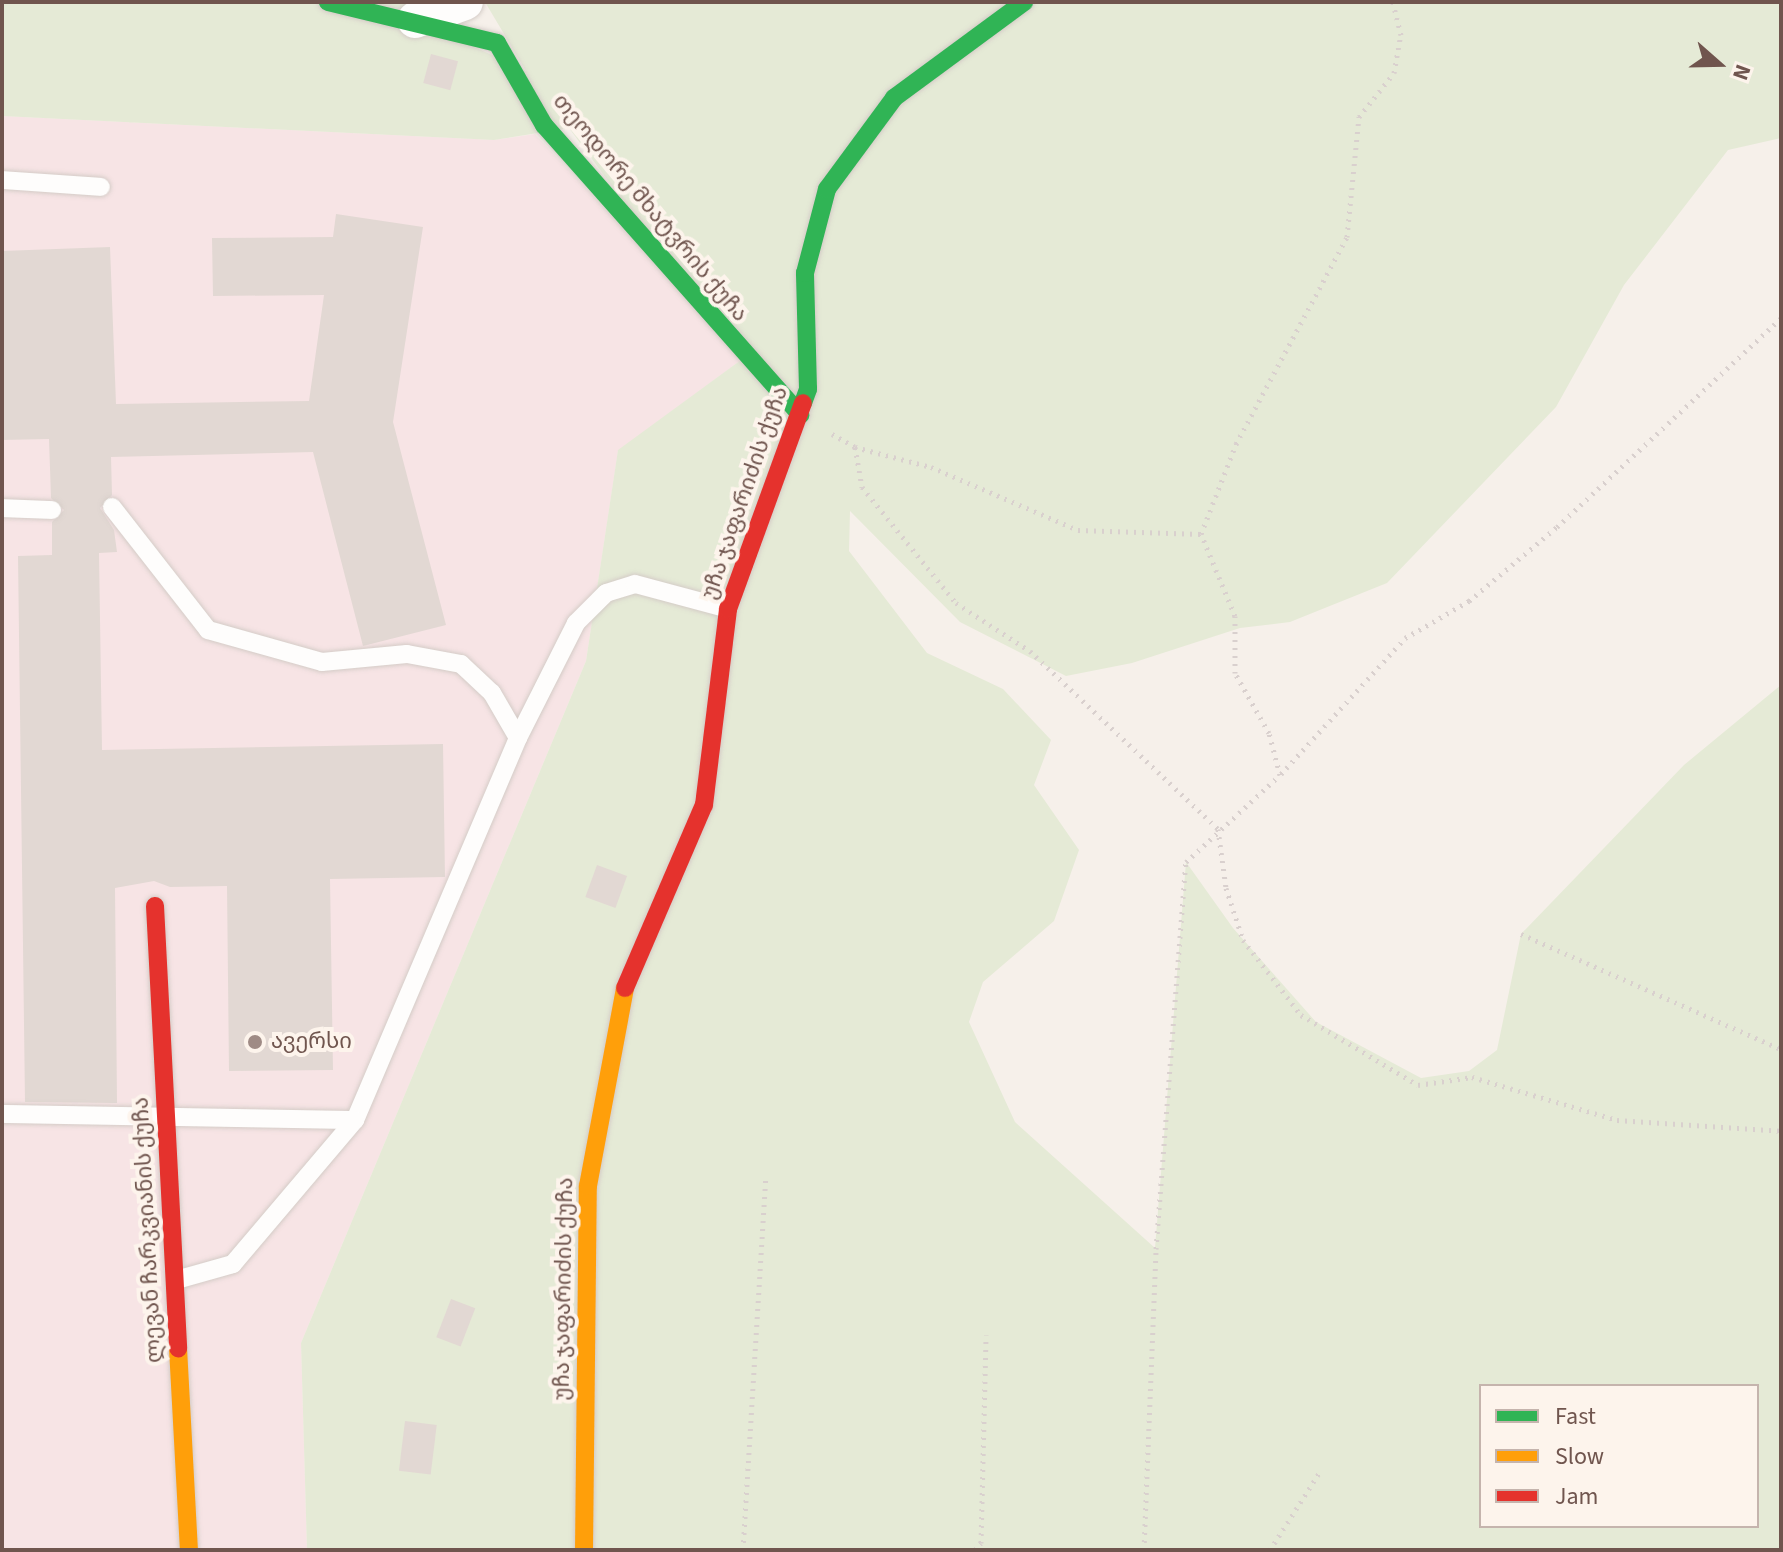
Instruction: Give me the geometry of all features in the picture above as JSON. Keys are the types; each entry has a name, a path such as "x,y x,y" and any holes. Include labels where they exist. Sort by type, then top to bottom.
{"street":[{"path":"415,20 465,2"},
{"name":"უჩა ჯაფარიძის ქუჩა","path":"584,1550 588,1186 627,980 704,805 728,609 808,389 805,273 827,189 894,98 1024,2"},
{"name":"თეოდორე მხატვრის ქუჩა","path":"348,4 497,43 544,125 801,415"},
{"name":"ლევან ჩარკვიანის ქუჩა","path":"155,906 189,1550"}],"lane":[{"path":"2,180 101,187"},
{"path":"112,507 208,630 322,662 407,654 461,664 492,693 518,738"},
{"path":"2,508 52,510"},
{"path":"176,1280 233,1264 355,1120 518,738 576,623 606,593 635,584 728,609"},
{"path":"2,1114 355,1120"}],"path":[{"path":"1280,775 1269,733 1235,673 1235,616 1201,534 1236,444 1347,237 1359,117 1394,73 1401,35 1393,2"},
{"path":"1144,1550 1156,1249 1186,862 1218,829 1280,775 1405,638 1469,601 1557,527 1781,318"},
{"path":"801,415 855,447 931,467 1078,530 1201,534"},
{"path":"855,447 862,487 956,603 1030,651 1218,829 1226,888 1243,940 1301,1015 1360,1055 1418,1085 1472,1077 1617,1120 1781,1131"},
{"path":"1521,934 1781,1049"},
{"path":"743,1550 766,1178"},
{"path":"975,1550 981,1543 986,1335"},
{"path":"1270,1550 1319,1473"}],"shaded area":[{"path":"2,116 494,140 535,134 744,358 618,451 586,661 301,1343 307,1550 2,1550"}],"green space":[{"path":"2,2 465,2 416,20 526,71 485,2 1781,2 1781,138 1728,150 1624,285 1556,407 1387,583 1290,622 1240,628 1132,663 1066,676 960,622 850,511 849,551 927,653 1003,689 1051,740 1034,785 1079,850 1054,921 983,982 969,1022 1015,1122 1155,1248 1186,862 1233,928 1316,1022 1421,1078 1469,1071 1497,1050 1521,934 1684,765 1781,685 1781,1550 307,1550 301,1343 586,661 618,450 741,360 569,128 494,140 2,116"}],"building":[{"path":"431,54 458,61 450,90 423,83"},
{"path":"336,214 423,227 393,422 446,625 363,646 313,452 111,457 112,495 100,508 114,530 117,552 99,553 102,750 443,744 445,877 330,879 333,1070 229,1071 227,886 170,887 154,881 115,888 117,1103 25,1102 18,556 52,555 52,522 64,510 51,498 49,439 2,440 2,251 110,247 116,404 309,401 324,295 213,296 212,238 333,237"},
{"path":"597,865 627,876 615,908 585,897"},
{"path":"451,1299 475,1308 461,1347 436,1337"},
{"path":"405,1421 437,1425 431,1475 399,1471"}],"traffic: fast":[{"path":"328,2 497,43 544,125 801,415"},
{"path":"803,403 808,389 805,273 827,189 894,98 1024,2"}],"traffic: slow":[{"path":"584,1550 588,1186 625,988"},
{"path":"178,1348 189,1550"}],"traffic: jam":[{"path":"625,988 704,805 728,609 803,403"},
{"path":"155,906 178,1348"}],"place":[{"name":"ავერსი","path":"255,1042"}]}
